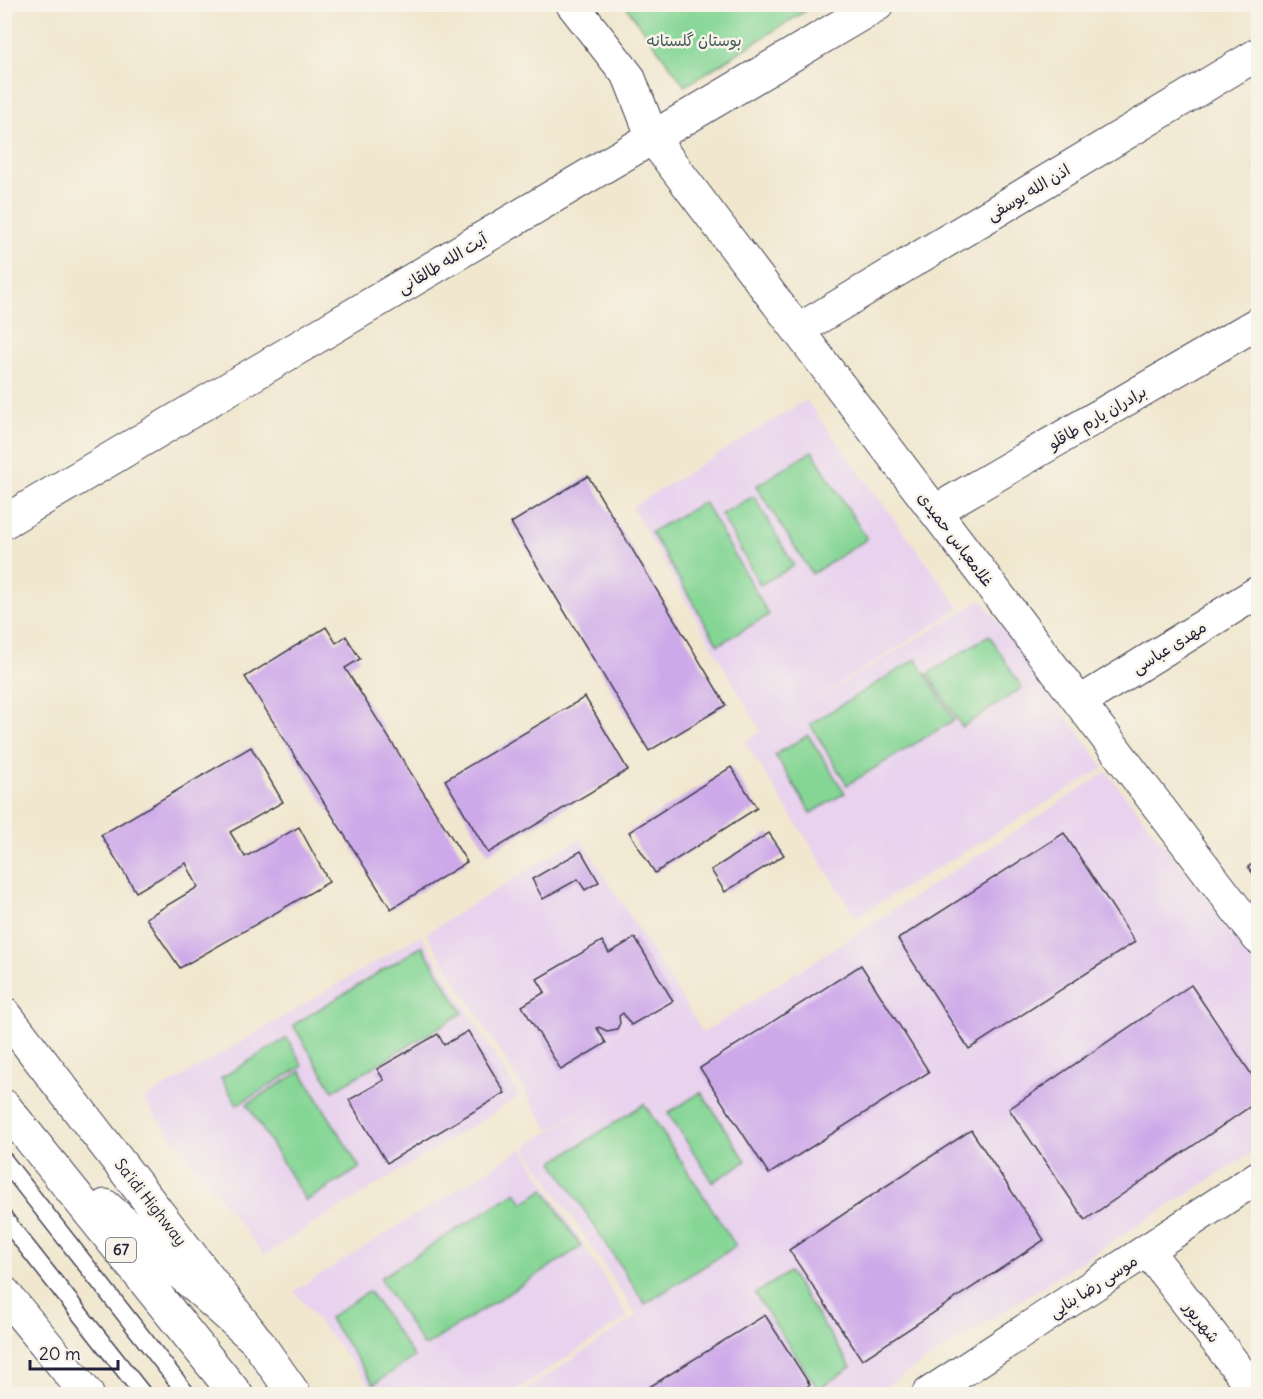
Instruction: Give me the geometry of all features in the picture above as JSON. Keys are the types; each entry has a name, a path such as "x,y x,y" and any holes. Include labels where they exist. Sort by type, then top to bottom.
{"main road":[{"name":"آیت الله طالقانی","path":"4,522 878,4"},
{"name":"Sa'idi Highway","path":"4,1013 256,1340 294,1395"},
{"name":"67","path":"4,1106 236,1395"},
{"path":"38,1147 256,1340"},
{"path":"4,1293 87,1395"}],"street":[{"name":"غلامعباس حمیدی","path":"572,4 629,77 653,139 1258,938"},
{"name":"اذن الله یوسفی","path":"798,330 1258,54"},
{"name":"برادران یارم طاقلو","path":"935,511 1258,323"},
{"name":"مهدی عباسی","path":"1080,702 1258,592"},
{"name":"موسی رضا بنایی","path":"928,1395 1258,1177"},
{"name":"شهریور","path":"1147,1250 1255,1387"}],"lane":[{"path":"4,1160 187,1395"},
{"path":"4,1218 143,1395"}],"shaded area":[{"path":"806,400 960,608 790,715 982,600 1104,768 856,917 745,742 761,731 632,507"},
{"path":"1107,772 1258,964 1258,1149 873,1394 520,1394 637,1316 526,1147 613,1091 549,1130 426,933 581,838 703,1033"},
{"path":"421,935 520,1096 264,1255 143,1100"},
{"path":"523,1148 628,1317 511,1394 377,1394 294,1291"}],"green space":[{"name":"بوستان گلستانه","path":"625,5 815,5 685,86"},
{"path":"812,451 867,539 812,574 756,486"},
{"path":"754,496 794,566 760,585 721,514"},
{"path":"704,502 769,615 718,645 651,532"},
{"path":"989,635 1022,688 962,727 928,674"},
{"path":"916,659 954,720 847,785 810,724"},
{"path":"808,735 845,793 811,813 775,755"},
{"path":"422,946 463,1013 333,1091 293,1025"},
{"path":"287,1038 303,1066 237,1105 221,1078"},
{"path":"301,1071 360,1168 306,1201 247,1104"},
{"path":"701,1092 746,1161 713,1182 668,1113"},
{"path":"644,1104 736,1246 645,1304 553,1162"},
{"path":"544,1189 581,1247 424,1347 380,1278 516,1192 523,1203"},
{"path":"789,1272 851,1367 818,1389 755,1294"},
{"path":"369,1291 414,1357 374,1384 329,1318"}],"building":[{"path":"588,476 726,705 649,751 511,523"},
{"path":"326,627 336,643 346,636 360,659 345,668 467,862 391,909 245,677"},
{"path":"585,697 628,770 488,853 445,780"},
{"path":"251,747 283,802 230,832 245,857 299,827 329,882 180,968 146,918 198,887 186,863 136,892 101,835"},
{"path":"731,767 757,808 655,873 629,832"},
{"path":"769,833 784,855 725,892 711,870"},
{"path":"1064,833 1135,942 969,1049 898,939"},
{"path":"581,851 599,882 585,890 578,879 543,899 532,879"},
{"path":"1258,860 1258,880 1248,867"},
{"path":"635,938 673,1001 631,1025 623,1013 619,1016 620,1023 617,1029 607,1031 597,1028 606,1043 561,1070 522,1006 545,992 537,979 602,941 609,953"},
{"path":"861,965 929,1072 769,1174 700,1068"},
{"path":"1191,985 1258,1084 1258,1101 1085,1220 1009,1109"},
{"path":"468,1031 505,1093 387,1163 349,1100 384,1080 377,1069 438,1034 444,1045"},
{"path":"971,1130 1044,1240 862,1360 789,1250"},
{"path":"765,1315 810,1385 795,1394 638,1394"}]}
